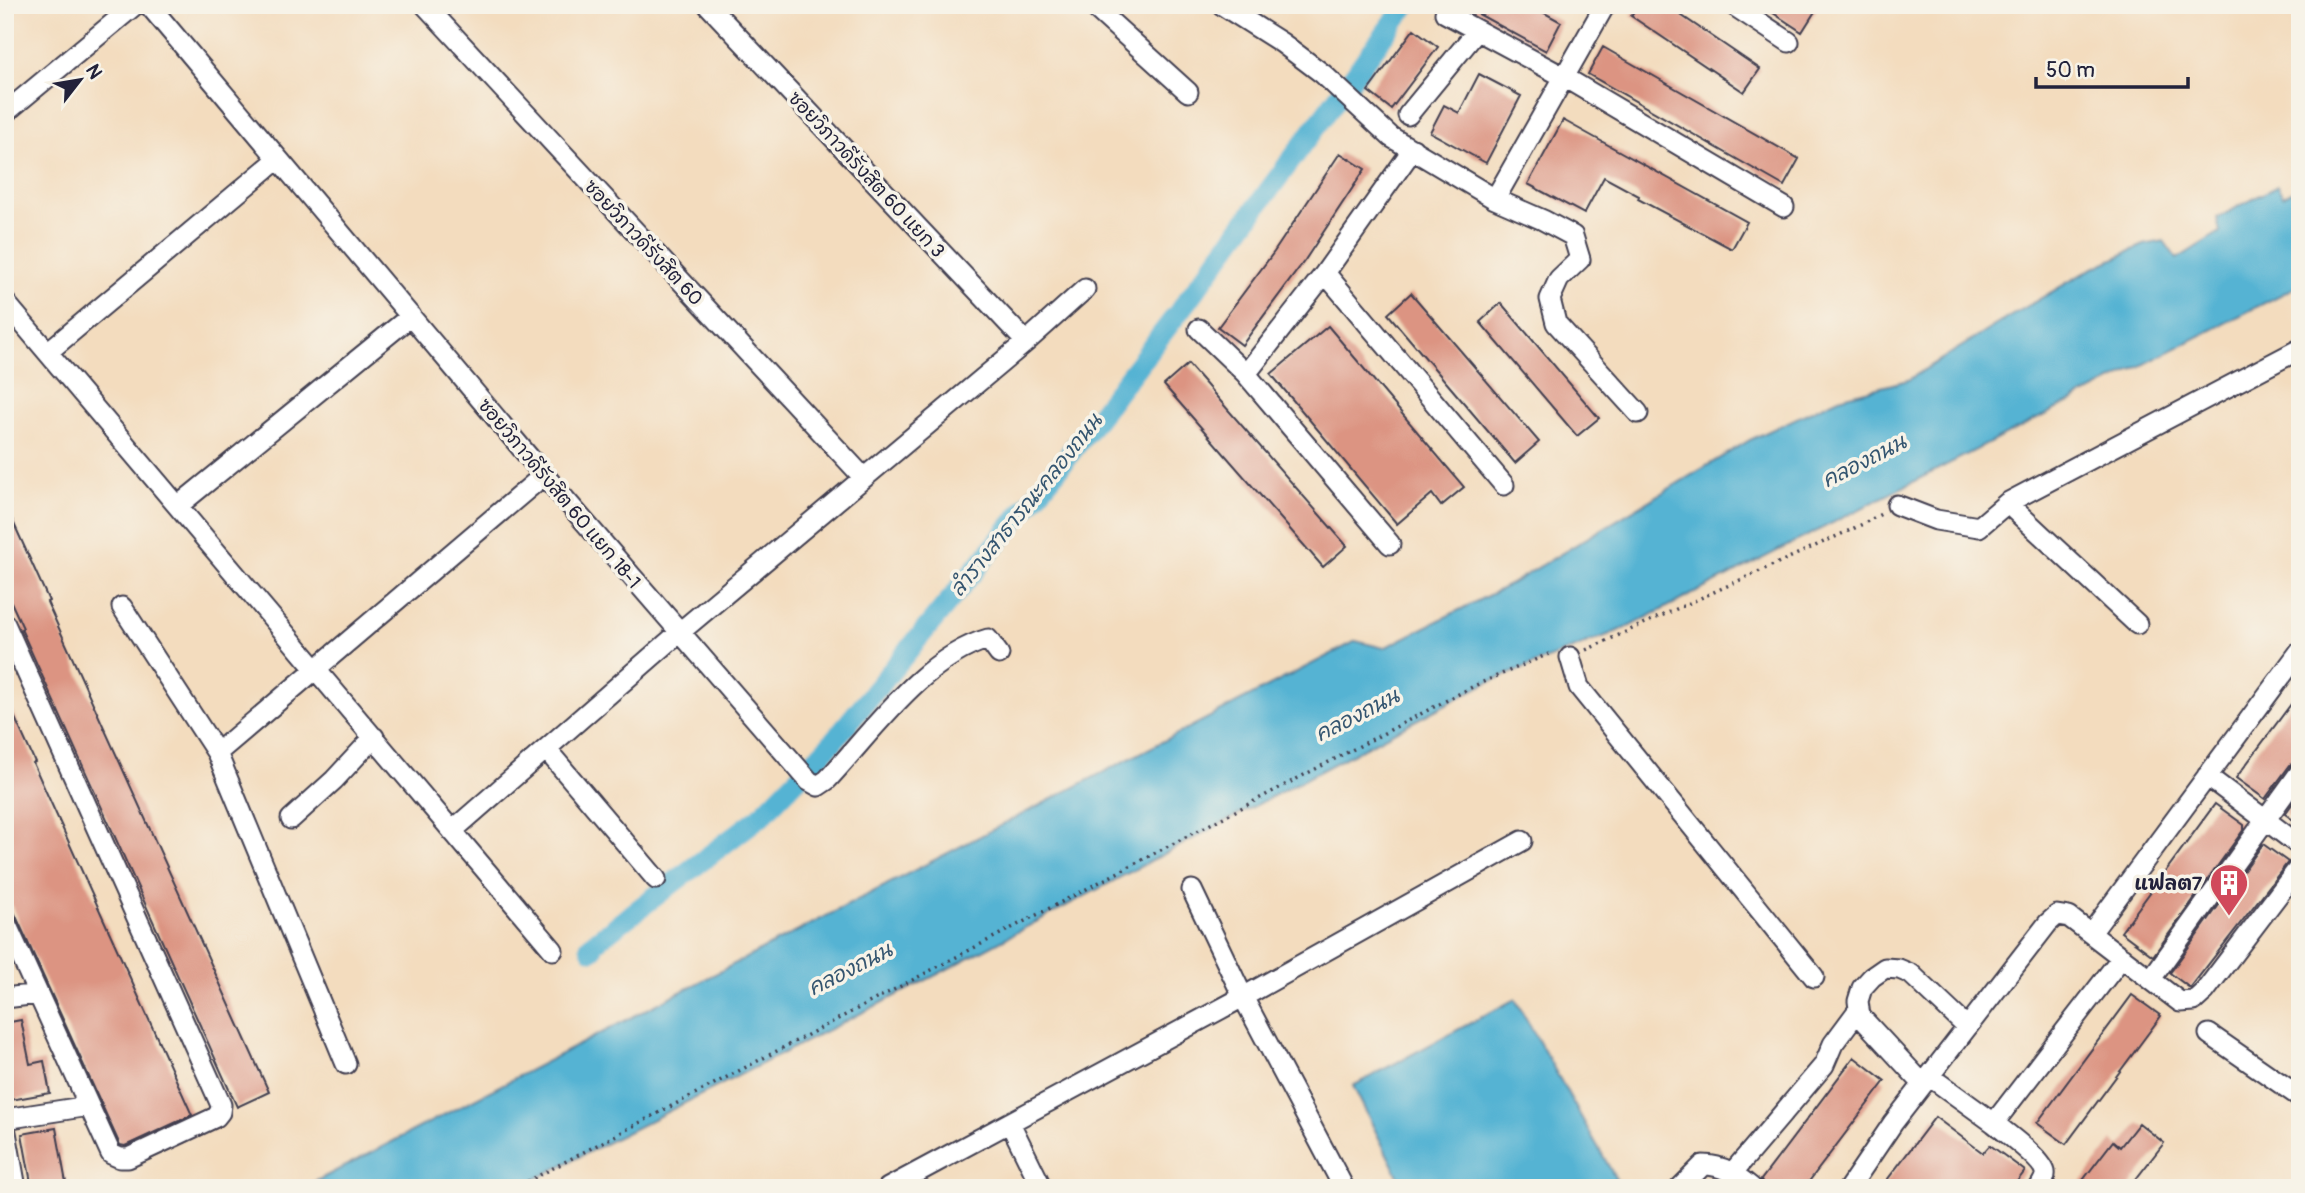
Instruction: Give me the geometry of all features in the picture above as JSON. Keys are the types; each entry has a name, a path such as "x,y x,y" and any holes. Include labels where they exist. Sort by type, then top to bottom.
{"street":[{"path":"5,113 135,5"},
{"name":"ซอยวิภาวดีรังสิต 60 แยก 18-1","path":"149,5 544,475 809,781 818,786 827,780 916,683 940,661 988,639 999,654"},
{"name":"ซอยวิภาวดีรังสิต 60","path":"425,5 863,478"},
{"name":"ซอยวิภาวดีรังสิต 60 แยก 3","path":"708,5 1026,342"},
{"path":"1092,5 1188,92"},
{"path":"1222,5 1282,43 1323,74 1391,137 1495,199 1573,236 1580,259 1559,279 1550,299 1556,323 1638,413"},
{"path":"1495,199 1605,5"},
{"path":"1733,5 1789,43"},
{"path":"1446,13 1563,77 1784,207"},
{"path":"1408,116 1477,31"},
{"path":"1246,374 1325,273 1413,149"},
{"path":"48,351 278,159"},
{"path":"1325,273 1504,485"},
{"path":"452,831 680,632 1026,342 1085,289"},
{"path":"5,302 554,950"},
{"path":"179,505 411,316"},
{"path":"1199,329 1246,374 1390,544"},
{"path":"1897,505 1936,520 1979,527 2007,503 2300,349"},
{"path":"217,754 544,475"},
{"path":"2007,503 2137,624"},
{"path":"122,607 217,754 346,1064"},
{"path":"5,624 221,1105 216,1117 128,1158 111,1154 5,921"},
{"path":"2091,933 2300,651"},
{"path":"1570,657 1579,687 1814,977"},
{"path":"291,819 334,780 374,737"},
{"path":"546,749 656,879"},
{"path":"2151,979 2300,772"},
{"path":"2207,776 2300,846"},
{"path":"888,1188 1243,998 1522,841"},
{"path":"1849,1188 1926,1080 2057,915 2069,917 2180,1002 2194,1001 2205,991 2300,866"},
{"path":"1192,890 1243,998 1344,1188"},
{"path":"1994,1123 2122,957"},
{"path":"1967,1027 1911,974 1899,969 1885,968 1872,977 1862,988 1858,1001 1860,1016 1926,1080 1994,1123 2039,1163 2045,1171 2044,1181 2039,1188"},
{"path":"5,998 38,994"},
{"path":"1733,1172 1824,1065 1833,1044 1859,1009"},
{"path":"2209,1034 2300,1097"},
{"path":"5,1119 89,1106"},
{"path":"1010,1123 1042,1188"},
{"path":"5,1127 16,1188"},
{"path":"1679,1188 1703,1165 1716,1165 1733,1172 1752,1188"}],"path":[{"path":"514,1188 1476,685 1563,647 1570,657 1857,527 1897,505"}],"water":[{"name":"คลองถนน","path":"2277,186 2283,196 2300,187 2300,285 1628,627 1484,684 938,974 518,1188 303,1188 1356,641 1384,648 1509,585 1750,440 1839,398 1908,380 2089,270 2144,245 2164,241 2177,259 2220,232 2217,218"},
{"path":"1515,999 1621,1188 1404,1188 1353,1086"}],"building":[{"path":"1462,5 1530,5 1561,22 1546,51"},
{"path":"1638,5 1666,5 1760,69 1744,92 1631,16"},
{"path":"1761,5 1819,5 1802,32"},
{"path":"1414,29 1438,47 1391,109 1368,91"},
{"path":"1603,47 1799,159 1784,186 1588,74"},
{"path":"1479,74 1521,96 1486,163 1430,132 1444,105 1459,113"},
{"path":"1563,120 1747,222 1732,249 1638,199 1639,196 1604,177 1584,214 1528,184"},
{"path":"1340,153 1365,169 1305,260 1242,345 1218,327 1274,252"},
{"path":"1411,293 1539,442 1515,463 1388,314"},
{"path":"1501,303 1599,418 1577,436 1480,322"},
{"path":"1328,326 1464,487 1441,506 1432,494 1397,524 1271,374"},
{"path":"1188,364 1347,546 1323,567 1164,385"},
{"path":"5,504 269,1092 237,1107 5,589"},
{"path":"2300,692 2300,760 2290,765 2265,799 2236,778"},
{"path":"5,696 192,1115 125,1146 120,1145 5,892"},
{"path":"2300,793 2300,825 2285,814"},
{"path":"2215,804 2244,825 2244,829 2153,956 2121,932"},
{"name":"แฟลต7","path":"2263,844 2288,862 2190,988 2170,973"},
{"path":"2132,995 2161,1016 2066,1144 2037,1123"},
{"path":"21,1020 30,1064 44,1061 50,1093 5,1101 5,1023"},
{"path":"1854,1057 1885,1081 1804,1188 1764,1188 1761,1180"},
{"path":"1935,1117 1983,1153 1990,1145 2025,1171 2012,1188 1881,1188"},
{"path":"2139,1123 2164,1143 2129,1188 2077,1188 2113,1141 2120,1147"},
{"path":"56,1128 67,1188 32,1188 22,1134"}],"waterway":[{"name":"ลำรางสาธารณะคลองถนน","path":"592,950 590,946 761,816 831,744 1058,469 1178,313 1406,5"}],"place":[{"name":"แฟลต7","path":"2229,917"}]}
